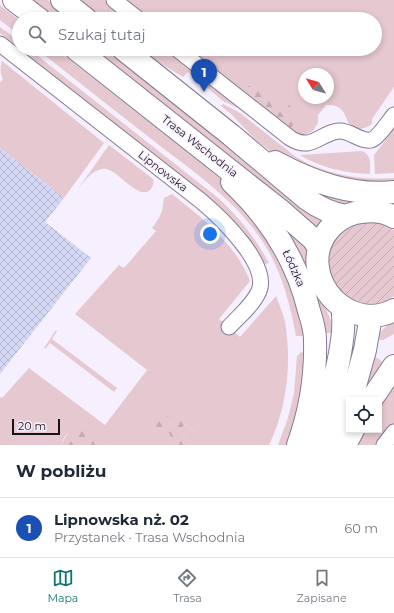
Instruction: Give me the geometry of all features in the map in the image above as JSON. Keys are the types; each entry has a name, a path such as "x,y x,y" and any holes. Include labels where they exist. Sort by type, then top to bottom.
{"main road":[{"path":"14,0 29,12"},
{"path":"62,0 77,12"},
{"name":"Trasa Wschodnia","path":"85,56 281,211 313,239 319,248"},
{"path":"132,56 306,199 319,208 331,213 346,216"},
{"name":"Łódzka","path":"179,130 252,201 266,218 283,244 301,280 315,339 311,391 306,420 298,445"},
{"path":"231,136 278,164 324,184 361,192 394,192"},
{"path":"394,217 373,211 361,212 346,216 337,221 324,236 319,248 318,268 321,279 331,297 342,307 356,314 371,316 394,310"},
{"path":"313,445 323,418 341,347 344,321 342,307"},
{"path":"352,397 365,350 371,316"},
{"path":"373,397 394,366"},
{"path":"334,445 346,414"},
{"path":"344,445 351,433"}],"street":[{"path":"114,0 129,12"},
{"name":"Lipnowska","path":"0,44 12,53"},
{"name":"Lipnowska","path":"15,56 221,218 237,236 259,272 260,287 254,299 229,327"},
{"path":"186,56 290,138 304,144 312,143 338,131 347,132 366,140 370,140 379,134 394,115"},
{"path":"384,445 394,432"}],"green space":[{"path":"28,0 48,0 63,12 43,12"},
{"path":"77,0 104,0 119,12 92,12"},
{"path":"126,0 394,0 394,87 372,119 372,124 360,129 351,127 341,109 326,105 318,115 318,123 313,131 304,135 297,134 290,130 270,101 240,90 197,56 382,56 382,12 141,12"},
{"path":"0,5 12,14 12,29 0,20"},
{"path":"0,27 12,36 12,42 0,33"},
{"path":"29,56 38,56 217,197 246,227 269,263 265,264 243,230 212,201"},
{"path":"46,56 65,56 203,164 231,188 283,254 307,336 296,336 288,299 280,275 263,242 252,227 215,189"},
{"path":"99,56 118,56 325,222 318,230"},
{"path":"148,56 174,56 240,109 223,101 188,72 183,77"},
{"path":"2,61 104,143 64,198 0,148 0,83 3,79 1,75"},
{"path":"264,79 270,101 281,99 300,114 290,130 240,90"},
{"path":"223,104 240,113 296,157 307,163 343,175 368,178 394,178 394,185 359,186 280,158 258,142 231,114 221,106"},
{"path":"394,129 394,173 375,174 374,155"},
{"path":"109,145 153,179 153,185 150,190 141,192 136,190 113,172 105,169 98,170 91,174 78,189"},
{"path":"362,151 369,158 370,174 334,169 308,160 300,155"},
{"path":"309,189 394,201 394,206 340,207"},
{"path":"172,194 195,212 227,243 244,267 250,281 219,319 240,337 276,296 280,305 285,322 287,338 288,369 284,401 269,445 192,445 181,433 181,428 187,424 192,431 199,428 200,421 180,422 166,429 172,437 173,445 108,445 97,438 69,431 61,445 0,445 0,397 2,398 29,368 105,425 147,370 75,314 119,265 124,268 156,231 152,228 162,211 164,198"},
{"path":"370,222 383,224 394,230 394,296 374,305 356,303 341,293 332,278 329,260 333,243 346,230"},
{"path":"281,223 300,235 309,251 318,297 326,309 331,321 333,333 323,333 311,280 299,251"},
{"path":"394,320 394,334 383,340 375,339 381,331"},
{"path":"56,330 57,331 52,339 117,388 114,392 50,343 45,349 44,348"},
{"path":"309,350 293,445 278,445 288,418 294,393 297,356 300,353"},
{"path":"371,354 386,364 363,397"},
{"path":"394,378 394,423 377,445 352,445 359,433 382,433 381,397"},
{"path":"159,416 172,417 180,422 184,418 194,417 200,421 199,428 192,431 187,424 181,428 181,433 192,445 173,445 170,434 155,426 153,419"},
{"path":"80,427 93,430 97,438 104,437 108,445 61,445 69,431"}],"building":[{"path":"0,148 64,198 45,222 91,258 0,374"}],"place":[{"name":"Lipnowska nż. 02","path":"204,92"}]}
